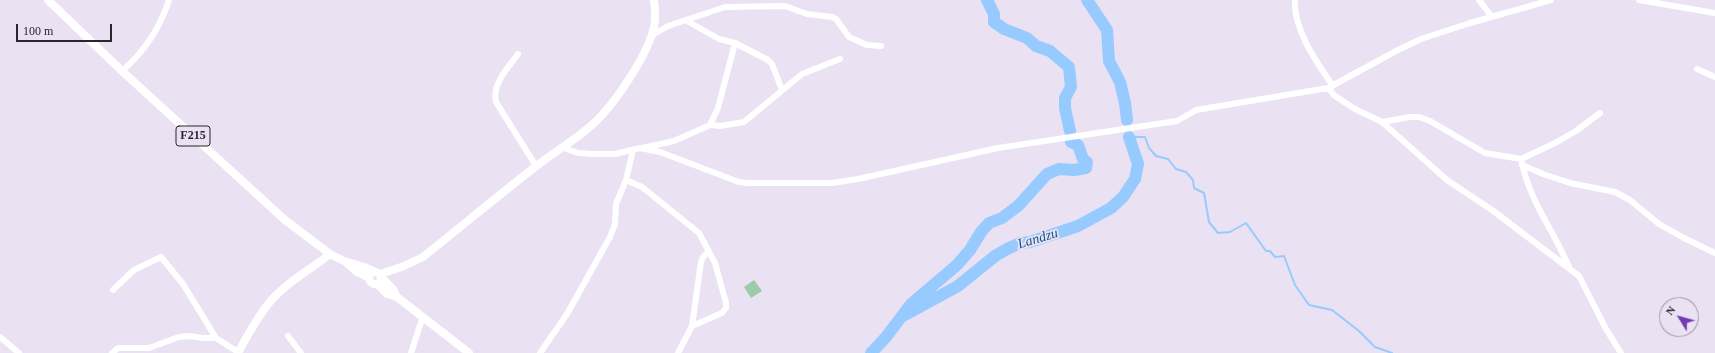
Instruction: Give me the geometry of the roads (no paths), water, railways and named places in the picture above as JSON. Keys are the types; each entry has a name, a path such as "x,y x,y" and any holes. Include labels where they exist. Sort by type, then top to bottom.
{"main road":[{"name":"F215","path":"48,0 122,71 285,220 330,254 346,262 357,272 376,277 387,294 397,297 469,353"},
{"path":"376,277 423,257 536,166 592,125 607,110 623,88 651,36 655,26 654,0"},
{"path":"238,353 259,316 270,302 282,290 330,254"}],"street":[{"path":"122,71 142,52 164,15 169,0"},
{"path":"725,0 726,8"},
{"path":"1295,0 1295,17 1335,96 1382,122 1447,180 1492,210 1570,268 1583,282 1606,329 1621,353"},
{"path":"1479,0 1492,17"},
{"path":"640,148 660,152 739,182 832,182 892,172 998,148 1177,121 1200,110 1330,87 1421,39 1551,0"},
{"path":"1639,0 1715,13"},
{"path":"651,36 668,26 726,8 785,6 807,14 832,17 850,37 856,41 867,45 881,46"},
{"path":"687,21 719,39 735,42 768,60 772,64 782,90"},
{"path":"710,125 718,108 735,42"},
{"path":"518,54 499,81 495,92 495,97 496,102 536,166"},
{"path":"561,147 578,153 615,154 674,141 710,125 720,126 744,122 802,74 840,59"},
{"path":"1697,69 1715,77"},
{"path":"1522,162 1560,140 1600,113"},
{"path":"1382,122 1399,118 1419,117 1430,121 1484,153 1522,162 1543,174 1570,183 1615,192 1630,200 1659,224 1715,253"},
{"path":"540,353 574,303 610,238 615,224 616,204 626,180 634,150"},
{"path":"1522,162 1535,203 1563,252 1570,268"},
{"path":"626,180 642,187 690,225 702,237 708,252 715,263 726,308 722,313 692,326"},
{"path":"678,353 692,326 701,262 703,257 708,252"},
{"path":"113,290 134,270 161,257 183,284 216,338 238,353"},
{"path":"411,353 423,316"},
{"path":"288,336 301,353"},
{"path":"0,337 20,353"},
{"path":"112,353 122,348 149,348 179,337 216,338"}],"waterway":[{"name":"Landzu","path":"987,0 994,14 994,22 1004,29 1027,38 1036,46 1050,51 1069,67 1071,87 1065,98 1065,108 1070,131"},
{"name":"Landzu","path":"1087,0 1107,30 1109,61 1120,82 1127,120"},
{"path":"1129,137 1145,137 1149,148 1156,156 1168,159 1176,169 1186,172 1193,180 1194,188 1204,193 1209,222 1218,233 1230,232 1246,223 1266,251 1270,251 1275,257 1284,256 1295,285 1309,305 1332,310 1359,331 1375,347 1392,353"},
{"name":"Landzu","path":"903,316 958,286 995,256 1007,249 1020,243 1030,242 1078,226 1111,208 1123,197 1135,179 1138,164 1129,137"},
{"name":"Landzu","path":"871,353 886,337 911,304 957,265 970,250 981,232 989,223 1002,218 1018,206 1047,174 1059,169 1074,170 1086,168 1087,162 1083,159 1078,145 1071,142"}]}
